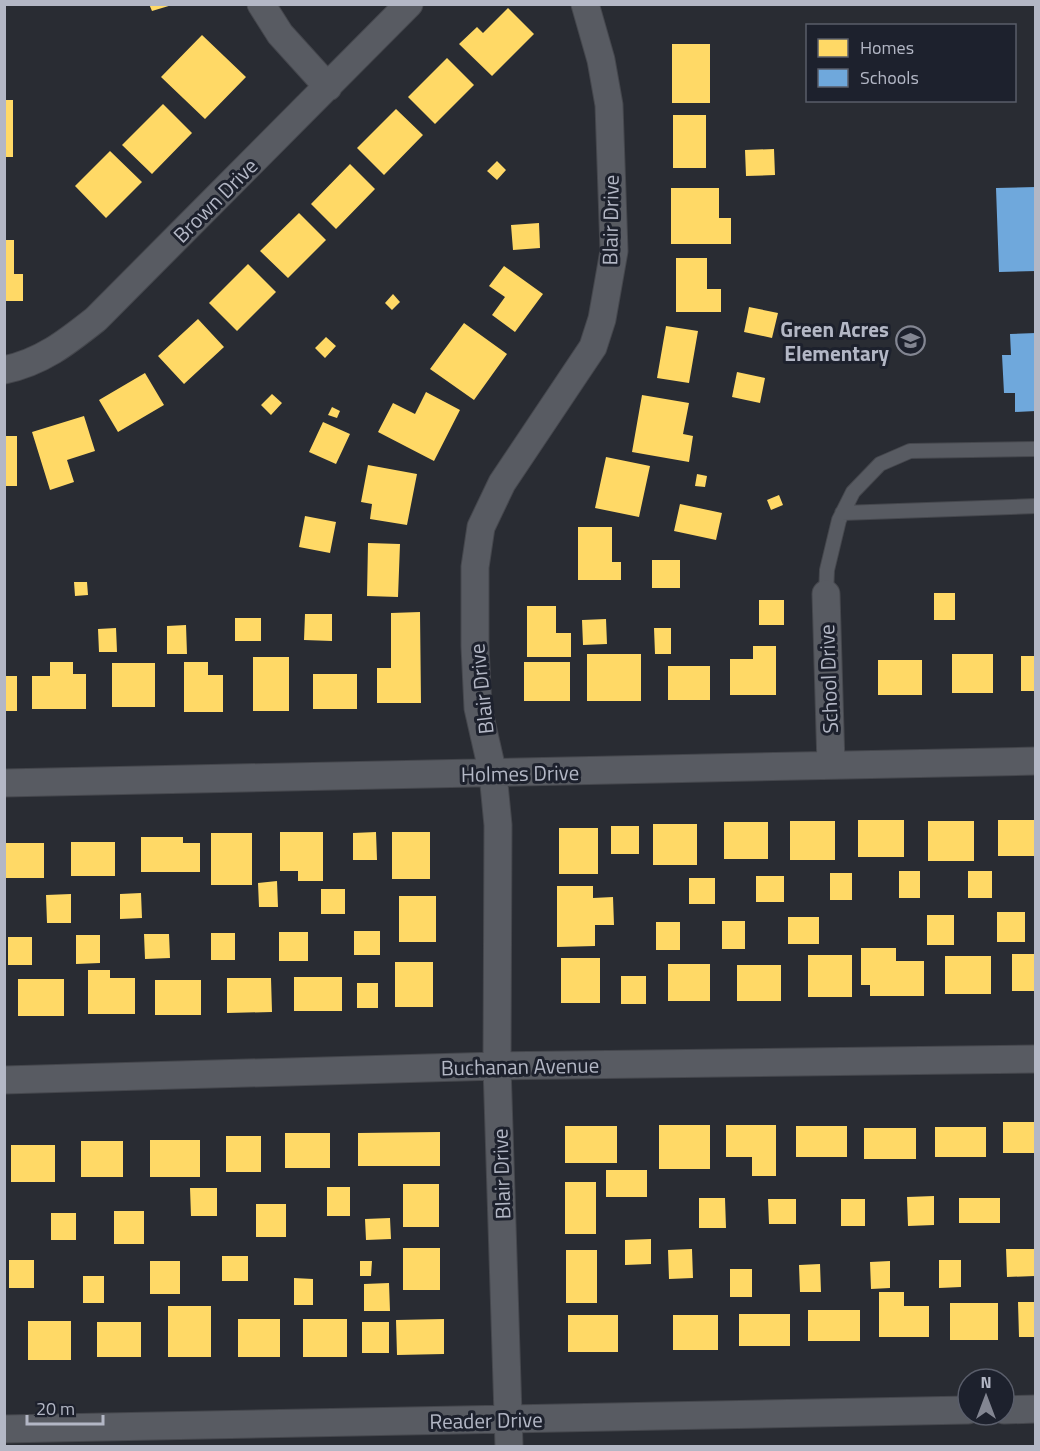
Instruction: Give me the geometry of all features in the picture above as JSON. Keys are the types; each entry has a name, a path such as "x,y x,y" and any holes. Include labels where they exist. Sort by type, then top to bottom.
{"street":[{"path":"261,4 280,34 328,87"},
{"name":"Brown Drive","path":"4,370 21,366 61,348 96,319 409,4"},
{"name":"Blair Drive","path":"509,1446 497,1066 498,825 493,774 478,708 475,567 481,527 502,483 593,348 602,319 614,251 609,105 601,60 585,4"},
{"name":"School Drive","path":"826,594 831,765"},
{"name":"Holmes Drive","path":"4,783 1035,761"},
{"name":"Buchanan Avenue","path":"4,1080 497,1066 1035,1059"},
{"path":"1016,1410 1035,1409"},
{"name":"Reader Drive","path":"4,1430 956,1410"}],"lane":[{"path":"826,594 827,570 839,520 853,492 880,464 910,451 1035,449"},
{"path":"842,513 1035,506"}],"building: Homes":[{"path":"149,4 172,4 172,5 152,11"},
{"path":"508,8 534,34 492,76 459,44 477,27 483,33"},
{"path":"202,35 246,77 205,119 161,77"},
{"path":"672,44 710,44 710,103 672,103"},
{"path":"447,58 474,85 435,124 408,97"},
{"path":"4,100 13,100 13,157 4,157"},
{"path":"163,104 192,133 152,174 122,145"},
{"path":"396,109 423,135 384,175 357,148"},
{"path":"673,115 706,115 706,168 673,168"},
{"path":"774,149 775,175 746,176 745,150"},
{"path":"110,151 142,182 106,218 75,186"},
{"path":"497,161 506,170 497,180 487,171"},
{"path":"350,164 375,189 336,229 311,204"},
{"path":"671,188 719,188 719,218 731,218 731,244 671,244"},
{"path":"299,213 326,240 288,278 260,251"},
{"path":"539,223 540,248 513,250 511,225"},
{"path":"4,240 14,240 14,274 23,274 23,301 4,301"},
{"path":"676,258 707,258 707,289 721,289 721,312 676,312"},
{"path":"248,264 276,292 237,331 209,303"},
{"path":"504,266 543,294 515,332 492,315 505,297 489,286"},
{"path":"393,294 400,302 392,310 385,303"},
{"path":"749,307 778,313 772,338 744,332"},
{"path":"198,319 224,347 184,384 158,356"},
{"path":"464,323 507,354 474,400 430,369"},
{"path":"666,326 698,331 689,383 657,378"},
{"path":"326,337 336,346 325,358 315,348"},
{"path":"737,372 765,378 760,403 732,397"},
{"path":"145,373 164,405 118,432 99,400"},
{"path":"426,392 460,410 434,461 378,432 393,403 415,414"},
{"path":"272,394 282,403 271,415 261,405"},
{"path":"642,395 689,403 683,434 693,436 689,462 632,452"},
{"path":"332,407 340,411 337,418 328,415"},
{"path":"84,416 95,451 67,460 74,482 50,490 32,432"},
{"path":"323,422 350,434 336,464 309,452"},
{"path":"4,436 17,436 17,486 4,486"},
{"path":"606,457 650,466 639,517 595,508"},
{"path":"368,465 417,474 407,525 370,519 372,504 361,502"},
{"path":"697,474 707,476 705,487 695,486"},
{"path":"779,495 783,505 771,510 767,500"},
{"path":"680,504 722,513 716,540 674,531"},
{"path":"305,516 336,522 330,553 299,547"},
{"path":"578,527 612,527 612,562 621,562 621,580 578,580"},
{"path":"368,543 400,544 398,597 367,596"},
{"path":"652,560 680,560 680,588 652,588"},
{"path":"74,582 87,582 88,595 75,596"},
{"path":"934,593 955,593 955,620 934,620"},
{"path":"759,600 784,600 784,625 759,625"},
{"path":"527,606 556,606 556,633 571,633 571,657 527,657"},
{"path":"420,612 421,703 377,703 377,668 391,668 391,613"},
{"path":"305,614 332,614 332,641 304,640"},
{"path":"235,618 261,618 261,641 235,641"},
{"path":"606,619 607,644 583,645 582,620"},
{"path":"186,625 187,654 167,654 167,626"},
{"path":"116,628 117,652 99,652 98,629"},
{"path":"654,628 671,628 671,654 655,654"},
{"path":"753,646 776,646 776,695 730,695 730,659 753,659"},
{"path":"587,654 641,654 641,701 587,701"},
{"path":"952,654 993,654 993,693 952,693"},
{"path":"1021,656 1036,656 1036,691 1021,691"},
{"path":"253,657 289,657 289,711 253,711"},
{"path":"878,660 922,660 922,695 878,695"},
{"path":"50,662 73,662 73,674 86,674 86,709 32,709 32,676 50,676"},
{"path":"184,662 208,662 208,675 223,675 223,712 184,712"},
{"path":"524,662 570,662 570,701 524,701"},
{"path":"112,663 155,663 155,707 112,707"},
{"path":"668,666 710,666 710,700 668,700"},
{"path":"313,674 357,674 357,709 313,709"},
{"path":"4,676 17,676 17,711 4,711"},
{"path":"858,820 904,820 904,857 858,857"},
{"path":"998,820 1036,820 1036,856 998,856"},
{"path":"790,821 835,821 835,860 790,860"},
{"path":"928,821 974,821 974,861 928,861"},
{"path":"724,822 768,822 768,859 724,859"},
{"path":"653,824 697,824 697,865 653,865"},
{"path":"611,826 639,826 639,854 611,854"},
{"path":"559,828 598,828 598,874 559,874"},
{"path":"280,832 323,832 323,881 298,881 298,871 280,871"},
{"path":"376,832 377,860 353,860 353,833"},
{"path":"392,832 430,832 430,879 392,879"},
{"path":"211,833 252,833 252,885 211,885"},
{"path":"141,837 183,837 183,843 200,843 200,872 141,872"},
{"path":"71,842 115,842 115,876 71,876"},
{"path":"4,843 44,843 44,878 4,878"},
{"path":"899,871 920,871 920,898 899,898"},
{"path":"968,871 992,871 992,898 968,898"},
{"path":"830,873 852,873 852,900 830,900"},
{"path":"756,876 784,876 784,902 756,902"},
{"path":"689,878 715,878 715,904 689,904"},
{"path":"277,881 278,907 259,907 258,883"},
{"path":"557,886 593,886 593,898 613,897 614,925 595,925 595,946 557,947"},
{"path":"321,889 345,889 345,914 321,914"},
{"path":"141,893 142,918 120,919 120,894"},
{"path":"71,894 71,923 47,923 46,895"},
{"path":"399,896 436,896 436,942 399,942"},
{"path":"997,912 1025,912 1025,942 997,942"},
{"path":"927,915 954,915 954,945 927,945"},
{"path":"788,917 819,917 819,944 788,944"},
{"path":"722,921 745,921 745,949 722,949"},
{"path":"656,922 680,922 680,950 656,950"},
{"path":"354,931 380,931 380,955 354,955"},
{"path":"279,932 308,932 308,961 279,961"},
{"path":"211,933 235,933 235,960 211,960"},
{"path":"144,934 169,934 170,958 145,959"},
{"path":"76,935 100,935 100,963 76,964"},
{"path":"8,937 32,937 32,965 8,965"},
{"path":"861,948 896,948 896,961 924,961 924,996 870,996 870,985 861,985"},
{"path":"1012,954 1036,954 1036,991 1012,991"},
{"path":"808,955 852,955 852,997 808,997"},
{"path":"945,956 991,956 991,994 945,994"},
{"path":"561,958 600,958 600,1003 561,1003"},
{"path":"395,962 433,962 433,1007 395,1007"},
{"path":"668,964 710,964 710,1001 668,1001"},
{"path":"737,965 781,965 781,1001 737,1001"},
{"path":"88,970 110,970 110,978 135,978 135,1014 88,1014"},
{"path":"621,976 646,976 646,1004 621,1004"},
{"path":"294,977 342,977 342,1011 294,1011"},
{"path":"227,978 271,978 272,1012 227,1013"},
{"path":"18,979 64,979 64,1016 18,1016"},
{"path":"155,980 201,980 201,1015 155,1015"},
{"path":"357,983 378,983 378,1008 357,1008"},
{"path":"1003,1122 1036,1122 1036,1153 1003,1153"},
{"path":"659,1125 710,1125 710,1169 659,1169"},
{"path":"726,1125 776,1125 776,1176 752,1176 752,1157 726,1157"},
{"path":"565,1126 617,1126 617,1163 565,1163"},
{"path":"796,1126 847,1126 847,1157 796,1157"},
{"path":"935,1127 986,1127 986,1157 935,1157"},
{"path":"864,1128 916,1128 916,1159 864,1159"},
{"path":"440,1132 440,1166 358,1166 358,1133"},
{"path":"285,1133 330,1133 330,1168 285,1168"},
{"path":"226,1136 261,1136 261,1172 226,1172"},
{"path":"150,1140 200,1140 200,1177 150,1177"},
{"path":"81,1141 123,1141 123,1177 81,1177"},
{"path":"11,1145 55,1145 55,1182 11,1182"},
{"path":"606,1170 647,1170 647,1197 606,1197"},
{"path":"565,1182 596,1182 596,1234 565,1234"},
{"path":"403,1184 439,1184 439,1227 403,1227"},
{"path":"327,1187 350,1187 350,1216 327,1216"},
{"path":"190,1188 217,1188 217,1216 191,1216"},
{"path":"934,1196 934,1225 908,1226 907,1197"},
{"path":"699,1198 725,1198 726,1228 699,1228"},
{"path":"959,1198 1000,1198 1000,1223 959,1223"},
{"path":"768,1199 796,1199 796,1224 769,1224"},
{"path":"841,1199 865,1199 865,1226 841,1226"},
{"path":"256,1204 286,1204 286,1237 256,1237"},
{"path":"114,1211 144,1211 144,1244 114,1244"},
{"path":"51,1213 76,1213 76,1240 51,1240"},
{"path":"390,1218 391,1239 366,1240 365,1219"},
{"path":"651,1239 651,1264 625,1265 625,1240"},
{"path":"403,1248 440,1248 440,1290 403,1290"},
{"path":"692,1249 693,1278 669,1279 668,1250"},
{"path":"1006,1249 1035,1249 1035,1276 1007,1277"},
{"path":"566,1250 597,1250 597,1303 566,1303"},
{"path":"222,1256 248,1256 248,1281 222,1281"},
{"path":"9,1260 34,1260 34,1288 9,1288"},
{"path":"939,1260 961,1260 961,1287 939,1288"},
{"path":"150,1261 180,1261 180,1294 150,1294"},
{"path":"360,1261 372,1261 371,1276 360,1276"},
{"path":"890,1261 890,1288 871,1289 870,1262"},
{"path":"820,1264 821,1292 800,1292 799,1265"},
{"path":"730,1269 752,1269 752,1297 730,1297"},
{"path":"83,1276 104,1276 104,1303 83,1303"},
{"path":"294,1278 313,1279 313,1305 294,1305"},
{"path":"389,1283 390,1311 364,1311 364,1284"},
{"path":"879,1292 904,1292 904,1306 929,1306 929,1337 879,1337"},
{"path":"1018,1302 1036,1302 1036,1337 1019,1337"},
{"path":"950,1303 998,1303 998,1340 950,1340"},
{"path":"168,1306 211,1306 211,1357 168,1357"},
{"path":"808,1310 860,1310 860,1341 808,1341"},
{"path":"739,1314 790,1314 790,1346 739,1346"},
{"path":"568,1315 618,1315 618,1352 568,1352"},
{"path":"673,1315 718,1315 718,1350 673,1350"},
{"path":"238,1319 280,1319 280,1357 238,1357"},
{"path":"303,1319 347,1319 347,1357 303,1357"},
{"path":"444,1319 444,1354 397,1355 396,1320"},
{"path":"28,1321 71,1321 71,1360 28,1360"},
{"path":"97,1322 141,1322 141,1357 97,1357"},
{"path":"362,1322 389,1322 389,1353 362,1353"}],"building: Schools":[{"path":"1036,187 1036,271 999,272 996,188"},
{"path":"1036,333 1036,411 1015,412 1015,393 1004,393 1002,355 1011,355 1010,334"}],"place":[{"name":"Green Acres Elementary","path":"910,341"}]}
